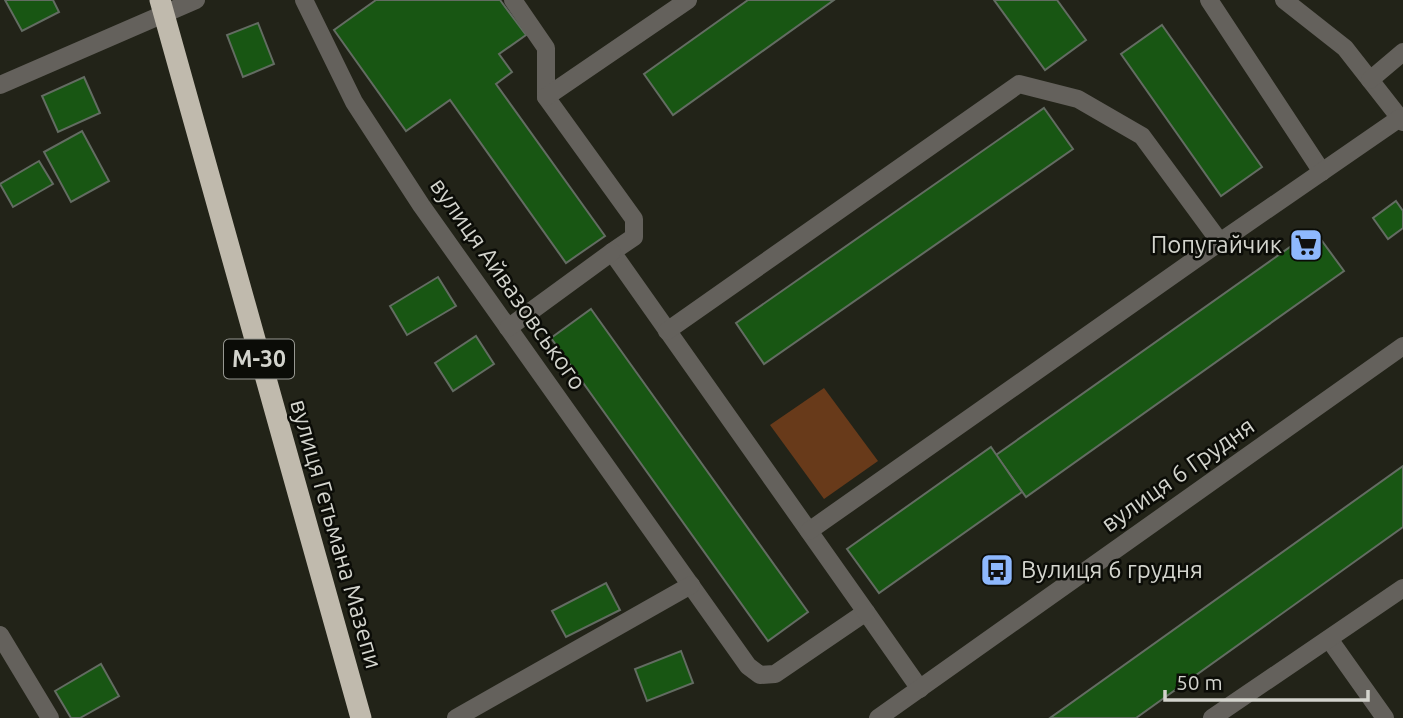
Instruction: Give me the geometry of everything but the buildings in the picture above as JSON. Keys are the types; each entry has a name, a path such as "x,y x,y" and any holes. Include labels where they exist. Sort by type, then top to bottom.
{"highway":[{"name":"вулиця Гетьмана Мазепи","path":"162,6 361,718"}],"street":[{"path":"0,85 162,6 196,0"},
{"name":"вулиця Айвазовського","path":"304,0 354,102 421,205 748,666 760,675 775,674 866,612"},
{"path":"508,328 634,237 634,219 546,97 546,48 513,0"},
{"path":"546,97 688,0"},
{"path":"1209,0 1322,172"},
{"path":"809,531 1220,242 1402,120 1345,48 1284,0"},
{"path":"1370,80 1403,51"},
{"path":"667,331 1019,84 1078,99 1142,136 1220,242"},
{"path":"612,252 920,688"},
{"name":"вулиця 6 Грудня","path":"878,718 1403,346"},
{"path":"456,718 691,585"},
{"path":"1212,718 1403,588"},
{"path":"0,635 50,718"},
{"path":"1329,639 1385,718"}],"shaded area":[{"path":"824,388 878,461 824,499 770,425"}],"place":[{"name":"Попугайчик","path":"1306,245"},
{"name":"Вулиця 6 грудня","path":"997,570"}]}
